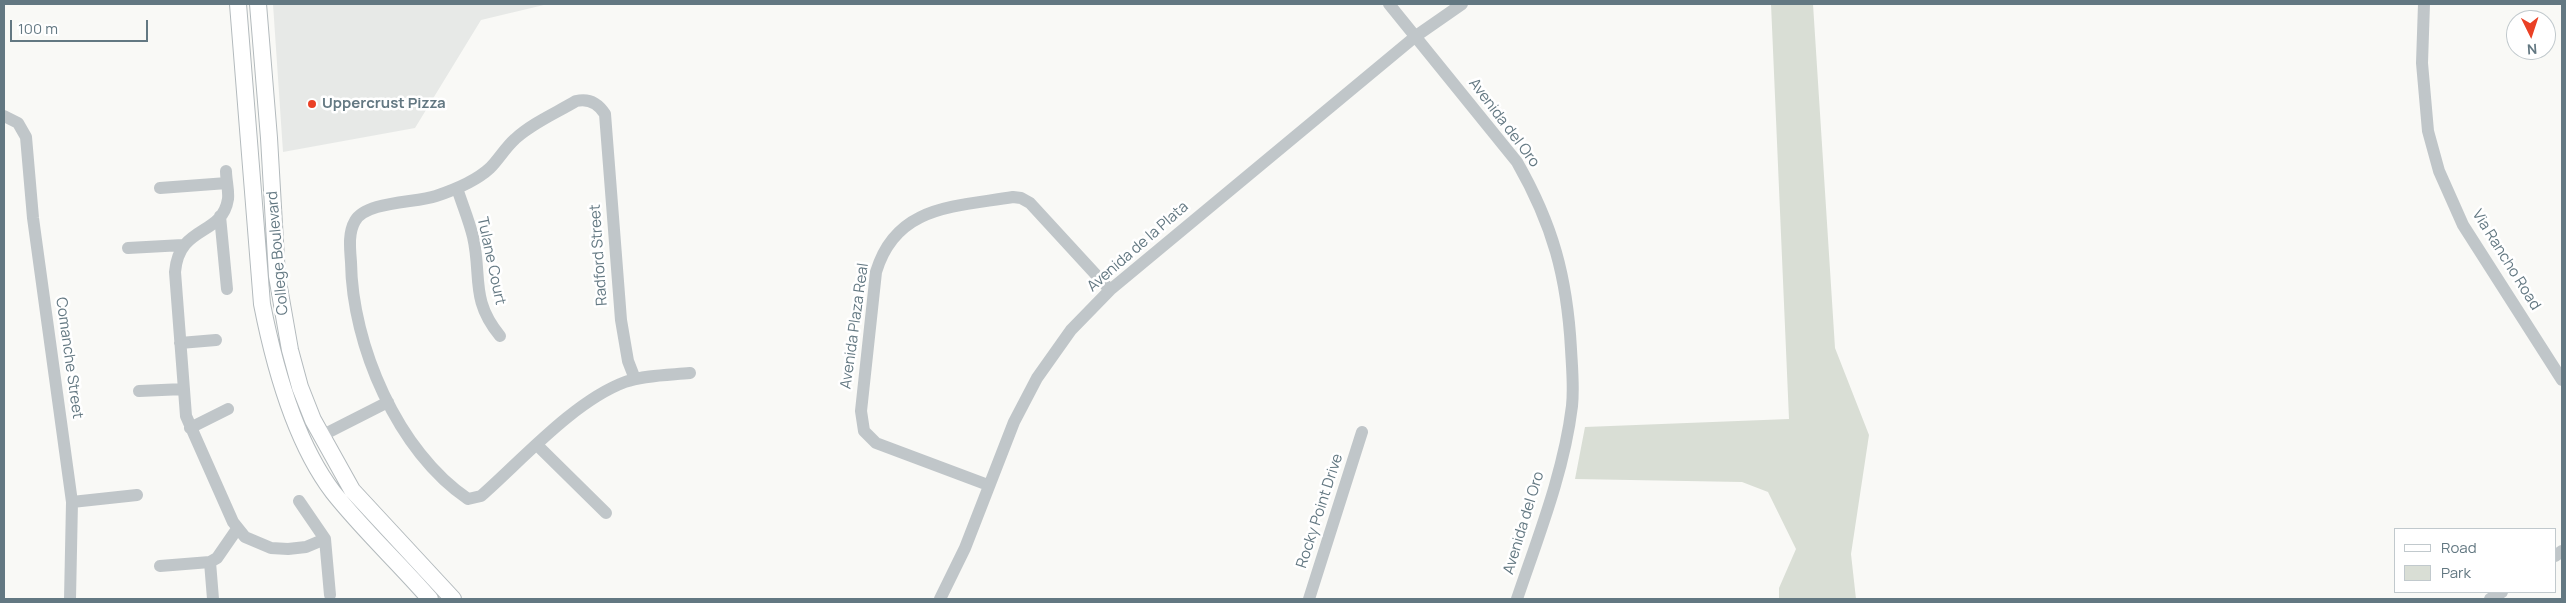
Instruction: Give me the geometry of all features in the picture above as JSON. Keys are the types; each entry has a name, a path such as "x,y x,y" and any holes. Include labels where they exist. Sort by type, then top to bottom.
{"main road":[{"name":"College Boulevard","path":"238,4 262,304 272,351 294,418 305,444 332,490 365,531 430,599"},
{"name":"College Boulevard","path":"258,4 280,304 300,387 321,436 352,490 453,599"},
{"path":"243,66 254,87 258,129 263,137 269,138"},
{"path":"249,154 256,158 260,166 268,238 276,267"},
{"path":"283,383 291,394 303,422 314,434 321,436"},
{"path":"305,444 322,452 346,488 352,490"}],"street":[{"name":"Avenida del Oro","path":"1389,4 1497,135 1534,192 1556,248 1568,303 1573,378 1572,406 1563,452 1517,599"},
{"name":"Avenida de la Plata","path":"940,599 965,548 1014,422 1037,378 1071,330 1110,290 1416,36 1462,4"},
{"name":"Via Rancho Road","path":"2424,4 2422,63 2428,131 2439,171 2463,225 2562,380"},
{"name":"Radford Street","path":"457,188 489,168 514,140 528,129 576,102 583,100 594,102 601,107 605,114 620,320 628,361 636,379"},
{"name":"Comanche Street","path":"4,116 18,123 26,137 33,218 72,502 70,599"},
{"path":"160,188 226,177 228,198 220,216 210,227 183,245 176,260 175,272 186,416 237,529 255,543 271,548 306,547 325,539"},
{"path":"457,188 434,197 374,208 360,215 355,222 350,240 351,281 358,327 388,402 402,429 438,473 458,492 468,499 482,496 537,445 586,404 624,382 690,373"},
{"name":"Tulane Court","path":"457,188 473,238 478,289 488,321 500,336"},
{"name":"Avenida Plaza Real","path":"988,485 876,443 864,431 861,411 876,272 881,256 904,226 934,210 1013,196 1030,203 1110,290"},
{"path":"220,216 227,289"},
{"path":"128,248 183,245"},
{"path":"180,343 216,340"},
{"path":"139,392 184,389"},
{"path":"321,436 388,402"},
{"path":"190,428 228,409"},
{"name":"Rocky Point Drive","path":"1309,599 1362,432"},
{"path":"537,445 606,513"},
{"path":"72,502 137,495"},
{"path":"299,501 325,539 330,595"},
{"path":"160,566 210,562 218,558 237,529"},
{"path":"210,562 213,599"}],"shaded area":[{"path":"273,4 548,4 481,20 415,128 283,152"}],"green space":[{"path":"1771,4 1813,4 1835,348 1869,435 1851,554 1856,599 1779,599 1779,588 1796,549 1768,492 1742,482 1575,479 1585,427 1789,419"}],"place":[{"name":"Uppercrust Pizza","path":"312,104"}]}
